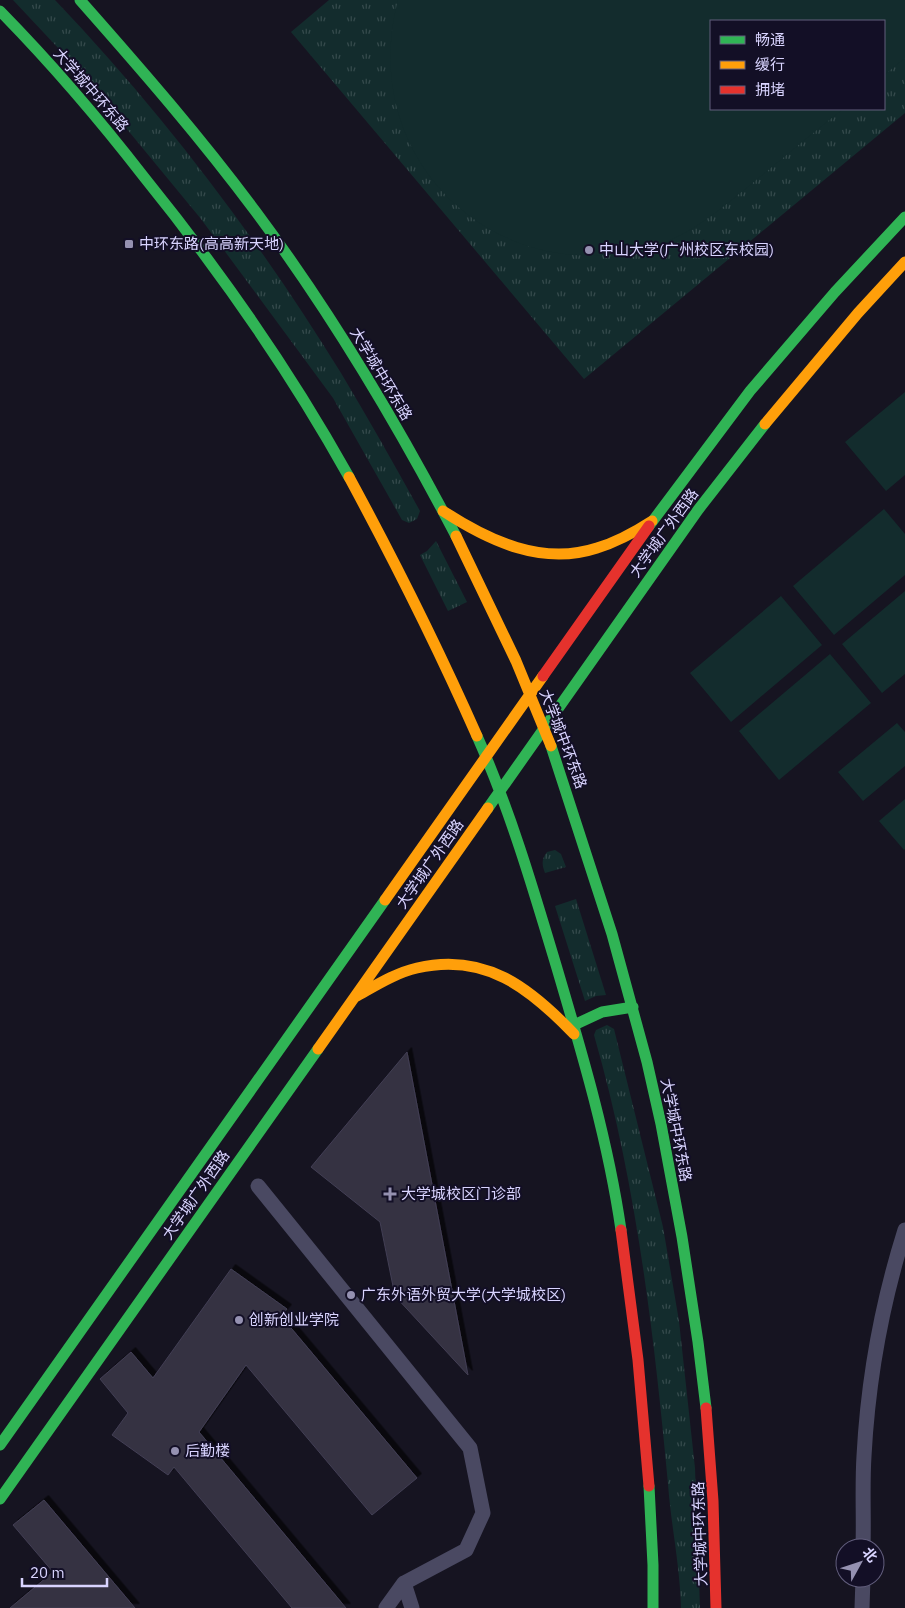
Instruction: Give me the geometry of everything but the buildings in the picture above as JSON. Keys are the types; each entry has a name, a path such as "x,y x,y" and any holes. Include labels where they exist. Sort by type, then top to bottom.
{"main road":[{"name":"大学城中环东路","path":"80,0 131,57 256,212 342,338 393,422 442,510 491,608 545,728 573,808 632,1007 654,1090 668,1160 684,1244 702,1362 713,1474 716,1529 716,1608"},
{"name":"大学城中环东路","path":"0,11 82,99 144,175 203,251 287,373 362,500 409,588 433,637 486,757 512,825 579,1040 611,1171 639,1366 651,1518 653,1608"},
{"name":"大学城广外西路","path":"0,1445 672,492 750,391 834,292 905,216"},
{"name":"大学城广外西路","path":"0,1499 698,510 775,411 858,313 905,262"},
{"path":"442,510 461,523 498,542 517,548 561,554 596,549 619,540 652,522"},
{"path":"355,997 373,984 412,968 451,962 472,965 506,977 524,988 559,1017 579,1040"},
{"path":"574,1025 593,1014 612,1008 632,1007"}],"lane":[{"path":"258,1186 470,1448 482,1513 466,1550 404,1583 386,1608"},
{"path":"863,1538 864,1456 870,1389 881,1324 905,1230"},
{"path":"404,1583 412,1608"},
{"path":"862,1608 863,1588"}],"green space":[{"path":"13,0 55,0 134,87 208,179 277,274 341,373 420,511 417,519 409,523 402,520 333,398 201,219 59,49"},
{"name":"中山大学(广州校区东校园)","path":"329,0 905,0 905,113 584,379 291,32"},
{"path":"398,0 905,0 905,58 885,74 885,20 710,20 710,110 842,110 719,210 681,235 654,246 596,255 541,250 492,231 451,200 419,160 398,112 390,58"},
{"path":"905,392 905,475 886,491 845,442"},
{"path":"884,509 905,534 905,575 834,635 793,586"},
{"path":"436,541 467,602 448,611 420,555 427,551"},
{"path":"905,591 905,674 882,693 842,644"},
{"path":"781,596 822,645 731,722 690,673"},
{"path":"830,654 871,703 779,780 739,731"},
{"path":"897,723 905,732 905,766 863,801 838,772"},
{"path":"905,799 905,849 904,850 879,821"},
{"path":"555,850 561,854 566,867 545,873 543,860 547,852"},
{"path":"576,899 606,995 596,996 585,1001 555,906"},
{"path":"607,1025 614,1029 663,1227 679,1321 695,1468 700,1608 681,1608 663,1427 642,1258 609,1090 594,1035 596,1030"}],"traffic: fast":[{"path":"80,0 192,131 235,184 284,251 337,330 387,411 456,536"},
{"path":"0,11 56,71 127,155 227,285 303,399 349,477"},
{"path":"649,526 750,391 835,292 905,217"},
{"path":"488,808 698,510 765,424"},
{"path":"477,736 500,792 520,849 566,998 602,1130 621,1230"},
{"path":"551,746 612,934 647,1062 661,1124 682,1237 706,1408"},
{"path":"0,1445 385,900"},
{"path":"574,1025 602,1012 633,1007"},
{"path":"0,1499 318,1049"},
{"path":"649,1486 653,1608"}],"traffic: slow":[{"path":"765,424 858,313 905,262"},
{"path":"349,477 416,605 477,736"},
{"path":"443,511 497,541 517,548 556,554 576,553 604,546 652,521"},
{"path":"456,536 516,661 551,746"},
{"path":"385,900 543,676"},
{"path":"318,1049 488,808"},
{"path":"355,997 385,980 409,970 441,964 464,965 485,970 523,989 574,1034"}],"traffic: jam":[{"path":"543,676 649,526"},
{"path":"621,1230 638,1360 649,1486"},
{"path":"706,1408 713,1501 716,1608"}],"place":[{"name":"中环东路(高高新天地)","path":"129,244"},
{"name":"中山大学(广州校区东校园)","path":"589,250"},
{"name":"大学城校区门诊部","path":"390,1194"},
{"name":"广东外语外贸大学(大学城校区)","path":"351,1295"},
{"name":"创新创业学院","path":"239,1320"},
{"name":"后勤楼","path":"175,1451"}]}
